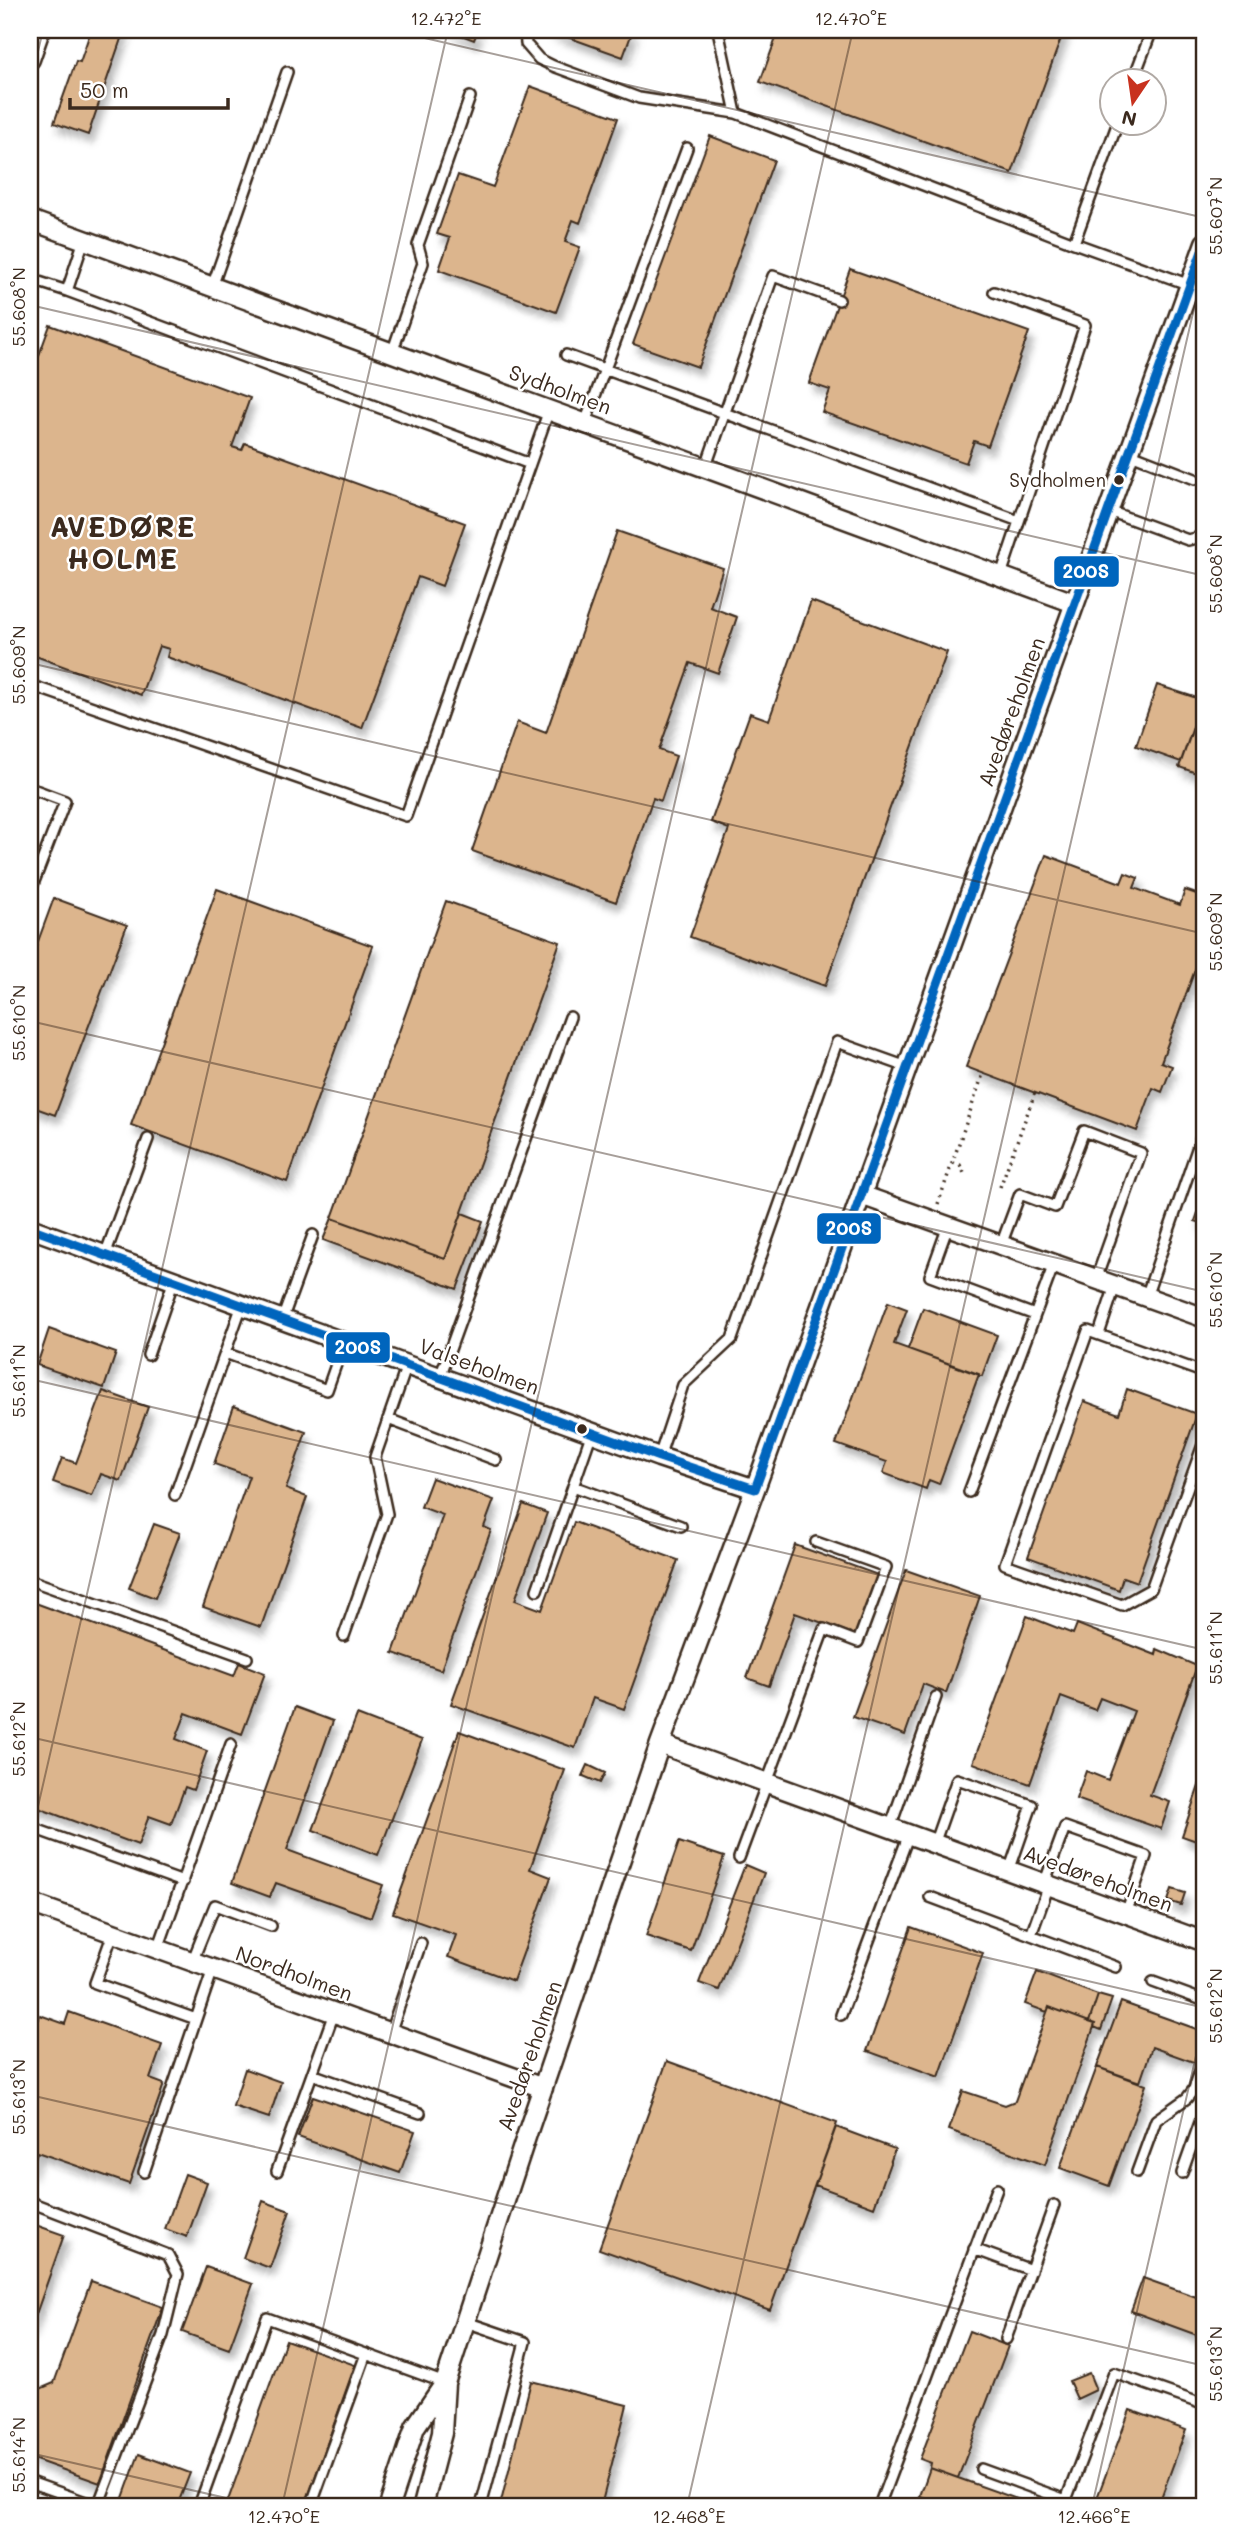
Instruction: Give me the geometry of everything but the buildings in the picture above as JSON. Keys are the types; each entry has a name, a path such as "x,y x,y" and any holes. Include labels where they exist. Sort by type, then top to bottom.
{"street":[{"path":"30,60 36,33"},
{"name":"Sydholmen","path":"30,220 1074,603"},
{"name":"Avedøreholmen","path":"389,2506 415,2427 445,2383 660,1744 1204,250"},
{"path":"861,1195 1205,1318"},
{"name":"Valseholmen","path":"30,1228 659,1457 755,1489"},
{"name":"Avedøreholmen","path":"660,1744 1205,1942"},
{"name":"Nordholmen","path":"30,1903 543,2088"},
{"name":"Avedøreholmen","path":"422,2506 442,2433 445,2383"}],"lane":[{"path":"525,30 526,44 539,59 639,98 736,113 1190,285"},
{"path":"719,30 736,113"},
{"path":"1138,66 1152,30"},
{"path":"212,287 287,72"},
{"path":"392,352 423,263 418,245 470,97"},
{"path":"1074,243 1113,136"},
{"path":"585,423 687,149"},
{"path":"66,291 84,240"},
{"path":"706,466 773,276 839,300"},
{"path":"30,288 33,279 530,464"},
{"path":"995,292 1085,326 1001,575"},
{"path":"566,355 1019,522"},
{"path":"30,685 406,817 549,410"},
{"path":"1131,454 1195,479"},
{"path":"1109,511 1188,540 1205,537"},
{"path":"30,788 65,802 30,892"},
{"path":"440,1377 570,1017"},
{"path":"659,1457 683,1385 732,1339 837,1042 906,1067"},
{"path":"1146,1297 1205,1126"},
{"path":"1001,1245 1020,1194 1055,1207 1084,1131 1141,1153 1096,1279"},
{"path":"104,1255 148,1139"},
{"path":"940,1223 930,1276 1035,1315"},
{"path":"282,1320 313,1235"},
{"path":"969,1492 1054,1264"},
{"path":"148,1355 174,1280"},
{"path":"1099,1334 1115,1286"},
{"path":"175,1495 242,1305"},
{"path":"1205,1373 1088,1331 1006,1564 1122,1605 1151,1589 1205,1438"},
{"path":"225,1353 327,1390 344,1342"},
{"path":"344,1636 387,1514 375,1457 407,1365"},
{"path":"388,1419 496,1460"},
{"path":"537,1590 592,1432"},
{"path":"573,1486 681,1526"},
{"path":"739,1858 824,1629 858,1642 886,1567 816,1542"},
{"path":"30,1580 247,1658"},
{"path":"890,1828 936,1697"},
{"path":"158,1949 231,1744"},
{"path":"934,1844 957,1779 1032,1805 1009,1871"},
{"path":"30,1827 183,1882"},
{"path":"1031,1936 1065,1827 1146,1856 1126,1913"},
{"path":"841,2015 909,1835"},
{"path":"930,1897 1116,1968"},
{"path":"192,1962 215,1905 271,1926"},
{"path":"113,1933 95,1983 196,2019"},
{"path":"390,2033 421,1943"},
{"path":"144,2172 214,1969"},
{"path":"1153,1982 1205,2001"},
{"path":"277,2171 334,2013"},
{"path":"1137,2172 1156,2120 1187,2098 1194,2089 1205,2056"},
{"path":"312,2074 420,2113"},
{"path":"1182,2173 1205,2108"},
{"path":"879,2506 997,2189"},
{"path":"30,2202 168,2255 178,2274 163,2335 98,2506 30,2482"},
{"path":"1006,2339 1054,2205"},
{"path":"975,2249 1031,2270"},
{"path":"199,2506 267,2318 445,2383"},
{"path":"466,2322 525,2342 481,2506"},
{"path":"311,2506 366,2354"},
{"path":"981,2469 1066,2500 1114,2373 1205,2405"}],"path":[{"path":"940,1223 953,1163 983,1074"},
{"path":"1000,1187 1035,1093"},
{"path":"953,1163 960,1165 964,1174"}],"transit line":[{"name":"200S","path":"30,1228 659,1457 755,1489 1205,243"}],"place":[{"name":"Sydholmen","path":"1119,480"}],"district":[{"name":"AVEDØRE HOLME","path":"123,543"}]}
